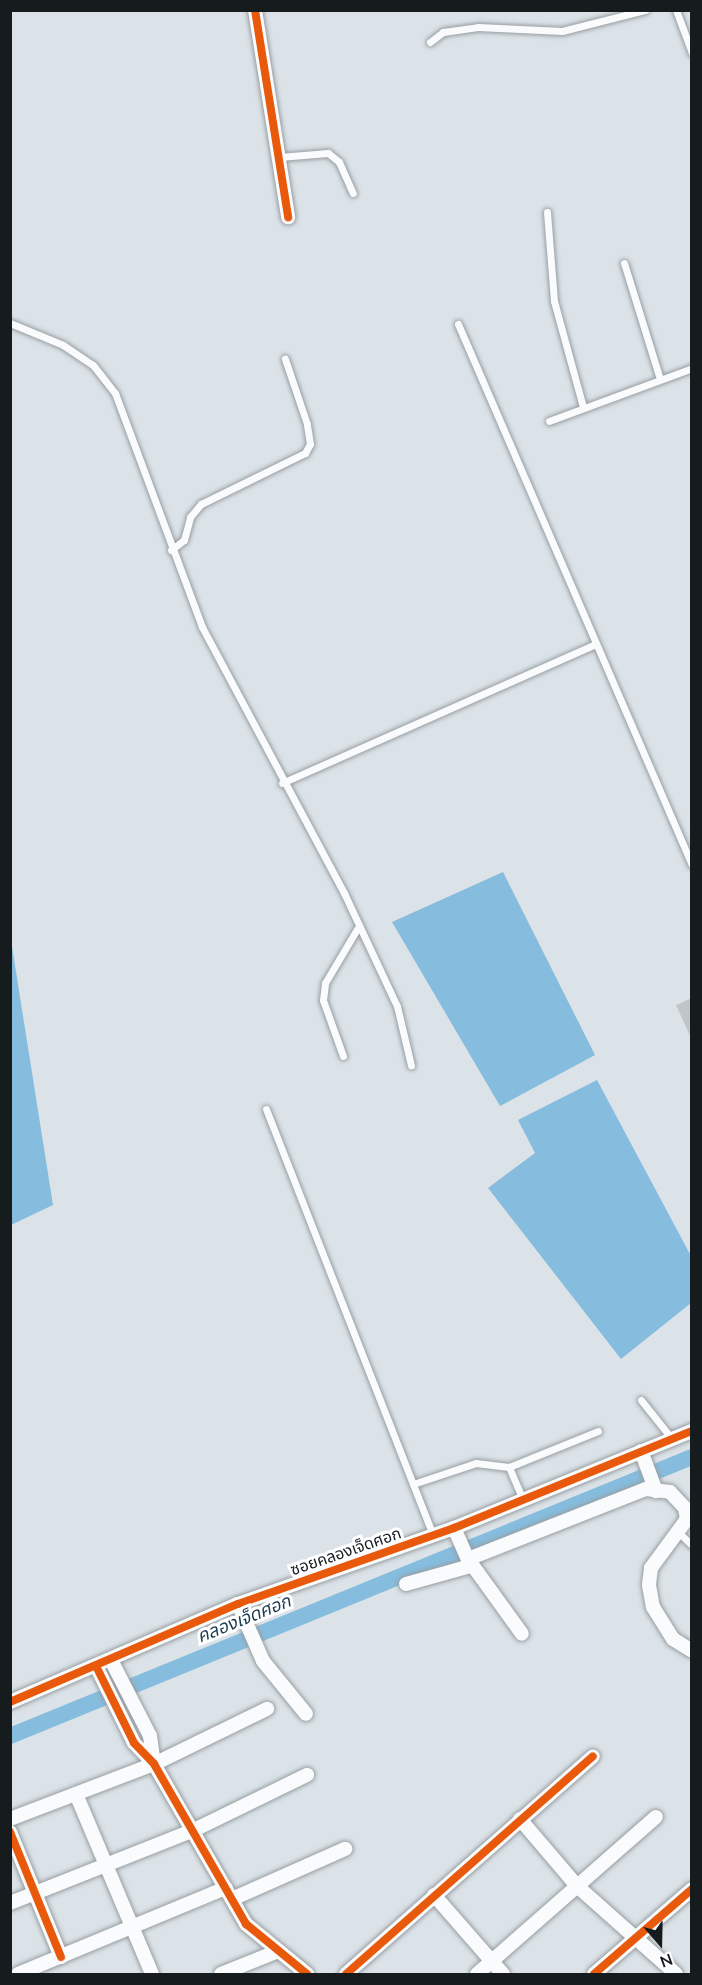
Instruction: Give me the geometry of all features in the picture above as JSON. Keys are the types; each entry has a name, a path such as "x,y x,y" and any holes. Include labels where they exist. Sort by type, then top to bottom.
{"street":[{"path":"255,10 288,217"},
{"name":"ซอยคลองเจ็ดศอก","path":"10,1702 96,1666 115,1666 238,1604 454,1528 692,1431"},
{"path":"642,1453 655,1485 670,1492 685,1508 687,1519 679,1533 651,1568 649,1585 654,1607 673,1639 692,1651"},
{"path":"406,1584 466,1555 655,1485"},
{"path":"454,1528 466,1555 522,1634"},
{"path":"238,1604 242,1621 263,1661 306,1714"},
{"path":"96,1666 134,1743 154,1764 246,1924 276,1952 307,1974"},
{"path":"115,1666 136,1700 150,1736 154,1764"},
{"path":"10,1819 154,1764 267,1709"},
{"path":"346,1974 593,1756"},
{"path":"10,1903 194,1830 307,1775"},
{"path":"76,1794 152,1974"},
{"path":"477,1974 656,1817"},
{"path":"520,1819 577,1886 676,1974"},
{"path":"10,1832 37,1892 61,1957"},
{"path":"18,1974 131,1928 229,1894 345,1849"},
{"path":"594,1974 692,1888"},
{"path":"434,1894 490,1963 503,1974"},
{"path":"221,1974 276,1952"}],"lane":[{"path":"430,42 443,32 478,27 562,31 645,10"},
{"path":"676,10 692,53"},
{"path":"279,157 328,153 339,162 353,193"},
{"path":"547,212 554,301 583,406"},
{"path":"624,263 660,379"},
{"path":"10,322 86,360 115,393 171,550 202,627 282,783 344,893 357,929 397,1006 411,1065"},
{"path":"458,324 692,865"},
{"path":"171,550 184,540 190,517 201,504 305,453 310,444 307,424 285,359"},
{"path":"549,420 692,368"},
{"path":"282,783 595,644"},
{"path":"343,1056 323,1000 325,983 357,929"},
{"path":"266,1110 433,1536"},
{"path":"641,1400 672,1439"},
{"path":"413,1484 476,1463 509,1467 598,1431"},
{"path":"509,1467 524,1501"},
{"path":"679,1533 692,1545"}],"water":[{"path":"503,872 595,1055 500,1106 392,922"},
{"path":"10,934 53,1205 11,1225 10,1225"},
{"path":"597,1080 691,1256 691,1303 621,1359 488,1188 535,1153 518,1120"}],"building":[{"path":"692,998 692,1040 676,1005"}],"waterway":[{"name":"คลองเจ็ดศอก","path":"10,1736 692,1457"}],"cycle path":[{"path":"255,10 288,217"},
{"path":"10,1702 238,1604 454,1528 692,1431"},
{"path":"96,1666 134,1743 154,1764 246,1924 307,1974"},
{"path":"346,1974 593,1756"},
{"path":"10,1832 61,1957"},
{"path":"594,1974 692,1889"}]}
